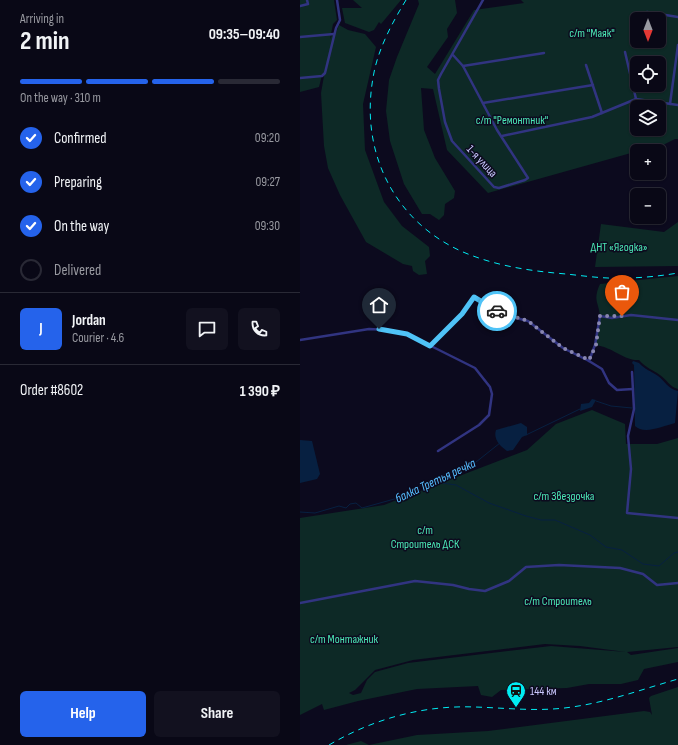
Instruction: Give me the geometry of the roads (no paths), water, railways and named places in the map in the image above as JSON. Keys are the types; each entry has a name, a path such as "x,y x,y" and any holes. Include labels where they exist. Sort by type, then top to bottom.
{"street":[{"path":"300,6 308,4 307,0"},
{"path":"300,78 322,76 329,59 334,34 340,20 338,0"},
{"name":"1-я улица","path":"452,55 463,66 497,130 528,178 499,188 494,187 458,149 452,141 445,122 438,80 452,55 483,0"},
{"path":"666,15 678,17"},
{"path":"300,37 334,34"},
{"path":"670,104 678,45"},
{"path":"625,52 636,99"},
{"path":"463,66 544,53"},
{"path":"586,65 602,114"},
{"path":"483,103 593,86"},
{"path":"502,136 602,114 636,99 678,105"},
{"path":"430,346 462,314 474,297 503,313 528,321 563,348 589,360 602,369 609,383 617,390 633,389"},
{"path":"589,360 596,345 600,316 612,318 631,316 678,320"},
{"path":"300,340 369,329 388,330 407,334 475,368 487,382 492,394 490,415 438,451"},
{"path":"632,372 634,409 628,436 631,469 627,513 678,518"},
{"path":"300,603 415,581 453,585 486,591 509,581 526,567 559,565 620,568 643,574 657,585 678,583"}],"water":[{"path":"633,361 639,363 658,376 672,389 678,391 675,423 648,430 639,429 635,426"},
{"path":"592,399 596,400 592,407 580,411 581,404 589,403"},
{"path":"521,423 527,427 527,435 522,437 513,450 507,451 496,439 496,430"},
{"path":"300,440 312,441 320,474 317,479 300,483"}],"waterway":[{"name":"балка Третья речка","path":"596,401 611,406 632,408"},
{"name":"балка Третья речка","path":"526,435 580,409"},
{"name":"балка Третья речка","path":"300,512 315,513 339,506 346,508 350,504 356,503 362,508 398,498 432,479 453,472 463,465 471,466 500,443"},
{"path":"429,481 456,485 489,503 526,516 541,520 555,520 590,535 606,547 622,550 643,564 659,566 674,553 678,552"}],"railway":[{"path":"406,0 390,28 378,58 373,78 370,105 372,132 377,157 387,181 400,203 418,222 439,239 463,252 488,261 513,267 610,278 631,278 678,273"},
{"path":"329,745 381,721 418,711 456,707 536,709 572,707 612,699 678,679"}],"place":[{"name":"144 км","path":"516,708"}],"park label":[{"name":"с/т \"Маяк\"","path":"592,33"},
{"name":"с/т \"Ремонтник\"","path":"512,120"},
{"name":"ДНТ «Ягодка»","path":"619,247"},
{"name":"с/т Звездочка","path":"564,496"},
{"name":"с/т Строитель ДСК","path":"425,537"},
{"name":"с/т Строитель","path":"558,601"},
{"name":"с/т Монтажник","path":"344,639"}]}
